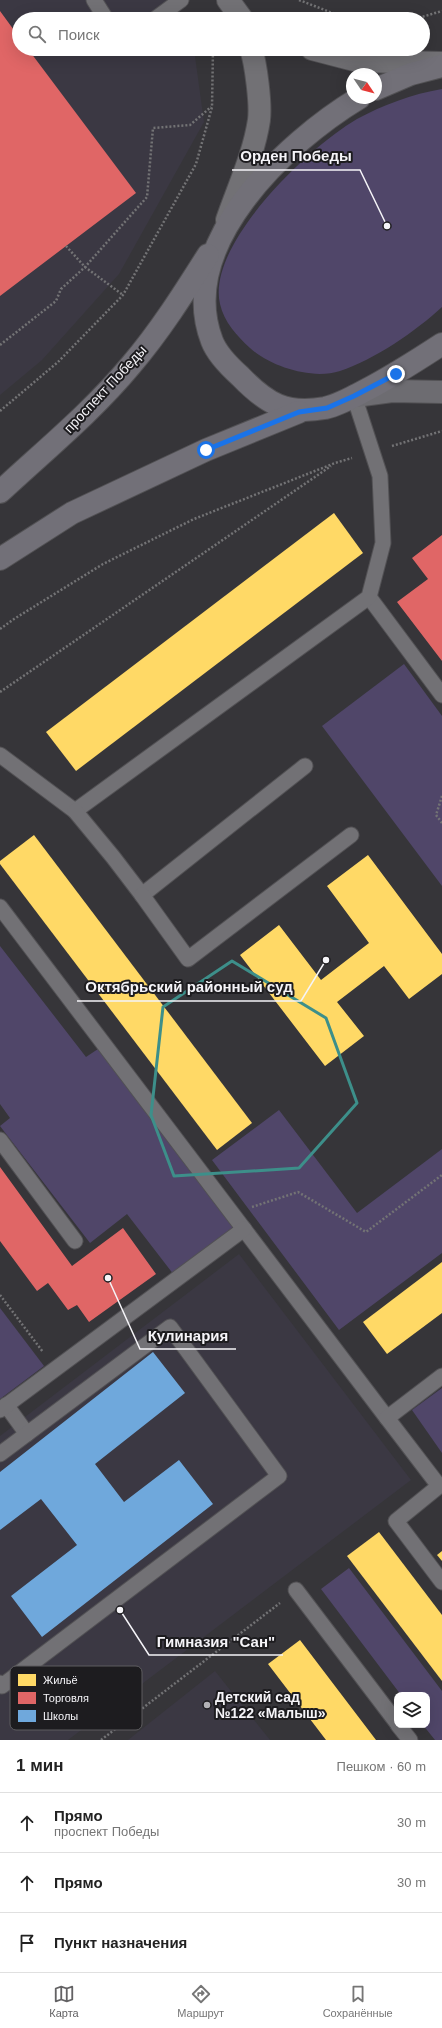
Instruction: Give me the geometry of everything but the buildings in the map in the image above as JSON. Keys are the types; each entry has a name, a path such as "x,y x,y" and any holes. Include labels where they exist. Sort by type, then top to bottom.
{"main road":[{"path":"382,86 411,74 442,64"},
{"path":"299,412 275,405 250,387 228,364 212,343 206,320 205,292 209,272 222,234 261,178 304,136 334,113 349,104"},
{"name":"проспект Победы","path":"0,492 77,422 131,365 174,308 222,234"},
{"path":"0,559 72,513 206,450 299,412 327,408 354,396 396,374 442,344"},
{"path":"354,396 392,391 442,392"}],"street":[{"path":"228,0 237,12"},
{"path":"222,234 252,145 259,118 255,63 253,56"},
{"path":"339,56 358,61 442,64"}],"lane":[{"path":"94,0 102,12"},
{"path":"164,12 180,0"},
{"path":"75,811 369,597 383,543 380,476 354,396"},
{"path":"369,597 442,695"},
{"path":"0,754 75,811 113,856 188,959 351,835"},
{"path":"142,895 305,766"},
{"path":"0,907 439,1486 396,1521 442,1582"},
{"path":"0,1140 75,1241"},
{"path":"27,1434 3,1408 244,1229"},
{"path":"0,1454 170,1328 279,1476 28,1666"},
{"path":"388,1418 442,1376"},
{"path":"296,1590 394,1719"},
{"path":"0,1684 2,1686 10,1680"},
{"path":"401,1728 410,1740"}],"path":[{"path":"299,0 330,12"},
{"path":"430,15 442,11"},
{"path":"0,411 58,362 123,295 196,164 212,107 214,56"},
{"path":"0,345 56,301 61,289 85,267 147,197 153,128 190,125 212,107"},
{"path":"66,246 85,267 123,295"},
{"path":"0,630 14,619 110,560 194,518 335,463 0,692"},
{"path":"442,796 436,815 442,822"},
{"path":"232,1213 298,1192 366,1232 442,1175"},
{"path":"0,1295 56,1369"},
{"path":"142,1708 296,1590"},
{"path":"101,1740 114,1730"}],"highlighted area":[{"path":"232,961 326,1018 357,1103 299,1168 174,1176 151,1115 163,1007"}],"shaded area":[{"path":"0,0 171,0 180,12 12,12 12,56 195,56 204,122 119,274 42,360 0,395"},
{"path":"442,89 442,307 420,326 394,344 367,360 340,371 317,374 305,373 280,366 259,355 236,334 228,323 220,304 220,280 229,254 245,226 266,199 289,174 337,132 357,119 377,109 409,97"},
{"path":"404,664 442,716 442,886 322,726"},
{"path":"0,946 86,1057 98,1049 236,1227 174,1275 127,1214 90,1243 0,1126 10,1118 0,1104"},
{"path":"279,1110 357,1213 442,1149 442,1253 339,1330 212,1160"},
{"path":"239,1254 411,1480 142,1684 142,1666 10,1666 10,1730 81,1730 68,1740 0,1740 0,1436"},
{"path":"0,1308 44,1366 0,1399"},
{"path":"442,1388 442,1453 412,1410"},
{"path":"349,1568 442,1691 442,1740 435,1740 425,1728 430,1728 430,1692 399,1692 321,1589"},
{"name":"Детский сад №122 «Малыш»","path":"215,1671 270,1740 128,1740"}],"place":[{"name":"Орден Победы","path":"387,226"},
{"name":"Октябрьский районный суд","path":"326,960"},
{"name":"Кулинария","path":"108,1278"},
{"name":"Гимназия \"Сан\"","path":"120,1610"},
{"name":"Детский сад №122 «Малыш»","path":"207,1705"}],"route":[{"path":"206,450 299,412 327,408 396,374"}]}
